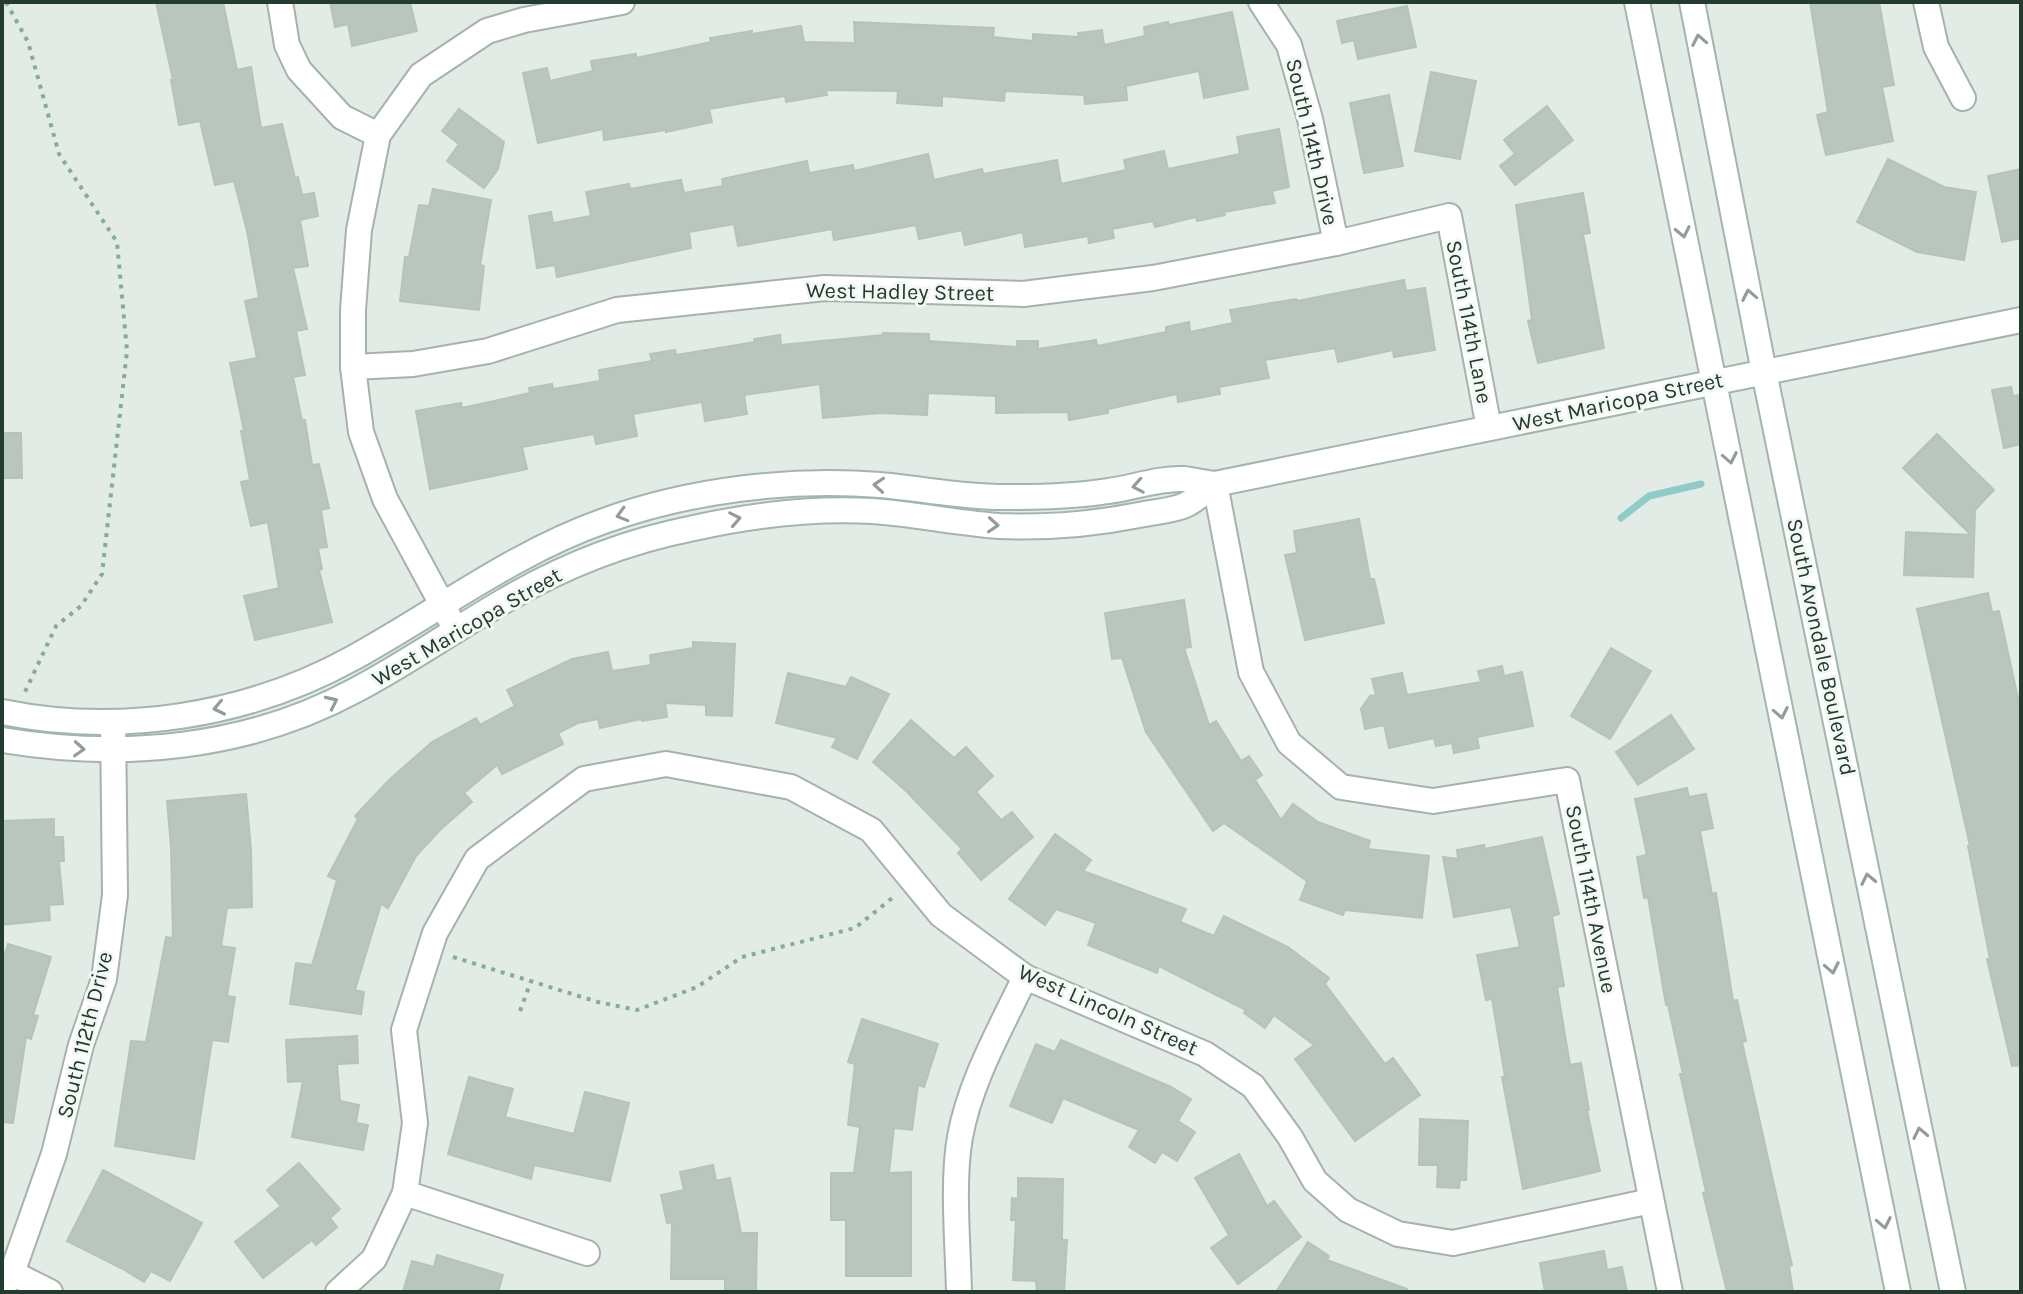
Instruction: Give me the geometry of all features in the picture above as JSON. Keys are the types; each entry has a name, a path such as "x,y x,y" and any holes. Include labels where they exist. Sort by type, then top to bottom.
{"street":[{"path":"280,2 287,45 299,70 342,117 378,135"},
{"path":"456,630 385,499 361,432 353,367 353,310 359,230 378,135 421,75 487,31 524,20 622,2"},
{"name":"South 114th Drive","path":"1261,2 1289,45 1310,119 1336,243"},
{"path":"1637,2 1898,1292"},
{"name":"South Avondale Boulevard","path":"1692,2 1764,372 1953,1292"},
{"path":"1926,2 1936,47 1963,98"},
{"name":"West Hadley Street","path":"353,367 413,364 488,351 617,310 825,288 1023,294 1153,278 1336,243 1449,216"},
{"name":"South 114th Lane","path":"1449,216 1489,428"},
{"name":"West Maricopa Street","path":"8,713 113,722 242,704 351,659 509,564 573,532 646,509 736,490 784,484 849,484 1008,497 1079,495 1180,479 1215,484 2021,320"},
{"name":"West Maricopa Street","path":"2,740 67,749 154,750 262,729 300,717 356,691 550,576 652,537 749,517 830,511 872,511 1000,526 1049,526 1116,520 1185,506 1215,484"},
{"name":"South 114th Avenue","path":"1215,484 1251,672 1289,743 1341,787 1433,801 1567,780 1670,1292"},
{"name":"South 112th Drive","path":"7,1281 54,1154 81,1045 104,979 115,895 113,722"},
{"name":"West Lincoln Street","path":"338,1292 374,1259 405,1193 415,1123 404,1030 435,933 477,859 584,779 666,764 791,787 871,830 941,915 1025,977 1205,1054 1253,1086 1290,1137 1315,1181 1348,1210 1398,1234 1453,1243 1651,1201"},
{"path":"959,1292 960,1139 968,1105 984,1065 1025,977"},
{"path":"405,1193 587,1253"},
{"path":"7,1281 50,1292"}],"path":[{"path":"6,2 28,42 59,154 117,242 127,351 102,574 81,606 56,626 8,713"},
{"path":"430,948 531,981 637,1010 697,987 742,957 855,928 912,880"},
{"path":"520,1011 531,981"}],"building":[{"path":"156,2 223,2 237,70 251,67 261,128 282,124 295,178 298,177 302,195 314,193 318,216 300,220 308,266 293,268 307,329 296,331 305,375 293,377 302,421 305,420 312,465 319,464 329,508 321,510 327,547 318,548 322,569 319,570 332,622 255,640 244,596 279,588 268,522 251,526 241,482 250,480 230,363 257,358 245,301 259,298 234,181 215,185 200,121 179,125"},
{"path":"330,2 410,2 417,31 352,46 348,24 335,27"},
{"path":"1810,2 1879,2 1894,85 1882,87 1893,141 1826,155 1817,115 1828,112"},
{"path":"1407,6 1416,47 1358,59 1354,40 1342,43 1337,21"},
{"path":"1232,12 1248,89 1204,98 1199,71 1126,86 1127,100 1085,104 1084,95 1005,91 1004,101 942,96 942,106 897,103 898,91 826,90 827,95 786,102 785,96 709,109 712,122 666,132 604,140 603,129 538,143 523,73 547,68 550,81 593,71 591,61 636,54 636,58 711,42 710,38 801,26 804,42 855,43 854,22 994,28 993,37 1033,41 1033,34 1079,37 1078,33 1102,30 1104,45 1145,36 1144,27"},
{"path":"1431,72 1476,81 1460,159 1415,151"},
{"path":"1389,95 1403,166 1364,173 1350,103"},
{"path":"1547,106 1573,140 1515,185 1500,166 1515,154 1504,140"},
{"path":"459,109 504,142 498,169 484,188 447,161 459,144 442,131"},
{"path":"1279,129 1289,187 1272,191 1275,203 1224,212 1225,215 1197,221 1196,217 1155,227 1153,221 1112,229 1114,238 1089,243 1088,236 1025,247 1023,232 965,245 962,230 919,239 916,225 834,240 832,229 738,246 734,224 689,232 691,248 557,277 555,265 537,268 529,216 551,212 553,223 591,216 586,192 629,184 630,189 681,180 684,193 723,186 722,179 807,161 809,173 853,165 854,171 928,154 934,180 982,169 983,174 1057,160 1061,184 1126,170 1124,160 1164,151 1168,169 1240,154 1237,137"},
{"path":"1888,159 1944,187 1976,192 1964,260 1917,252 1857,222"},
{"path":"2021,169 2021,238 2002,242 1988,176"},
{"path":"433,189 491,200 480,265 484,266 479,310 400,301 405,257 409,257 419,205 429,206"},
{"path":"1583,193 1590,233 1583,234 1604,348 1538,363 1528,321 1532,320 1516,205"},
{"path":"1404,280 1406,291 1425,288 1435,350 1394,357 1393,350 1338,362 1335,348 1265,360 1269,378 1219,387 1220,394 1178,402 1177,394 1069,420 1068,412 996,413 996,396 928,393 927,415 880,413 823,418 820,384 744,395 747,414 705,421 702,402 633,414 637,436 596,444 594,434 522,447 527,469 430,489 416,411 461,403 462,408 530,393 529,388 552,384 553,389 600,381 599,370 652,361 650,354 675,350 676,355 780,335 781,345 883,333 929,334 929,341 1017,347 1017,341 1038,341 1038,349 1096,340 1097,346 1166,332 1166,327 1189,322 1190,332 1233,323 1230,310 1297,301"},
{"path":"2011,387 2013,396 2021,395 2021,444 2004,448 1992,390"},
{"path":"2,433 21,433 22,478 2,478"},
{"path":"1937,434 1994,490 1975,510 1973,577 1904,575 1906,532 1971,535 1903,468"},
{"path":"1359,519 1370,579 1374,579 1384,623 1305,640 1285,555 1297,553 1294,531"},
{"path":"1988,593 1992,612 1999,611 2021,712 2021,1065 2012,1066 1987,959 1990,959 1970,846 1917,609"},
{"path":"1184,600 1191,647 1184,648 1209,725 1216,721 1241,761 1249,756 1262,775 1255,780 1281,820 1293,804 1318,822 1370,841 1368,849 1429,856 1422,918 1345,910 1343,915 1300,900 1307,881 1224,823 1213,831 1146,732 1122,658 1112,659 1105,613"},
{"path":"693,642 735,644 732,716 706,715 706,705 665,703 667,717 600,728 598,719 578,723 558,733 563,744 502,774 497,765 464,793 472,802 416,856 388,908 381,904 355,990 364,992 361,1014 290,1004 296,963 312,965 337,880 328,876 358,819 355,816 390,779 432,742 476,718 480,725 515,706 507,690 572,659 608,652 612,671 651,665 650,655 693,648"},
{"path":"1611,648 1651,671 1610,739 1571,716"},
{"path":"1502,666 1504,676 1522,672 1533,726 1477,737 1479,748 1454,753 1452,743 1436,746 1434,738 1389,748 1384,725 1365,729 1361,709 1370,696 1376,695 1372,679 1402,673 1407,695 1481,682 1478,671"},
{"path":"788,673 846,687 851,677 889,694 857,759 832,747 837,738 776,723"},
{"path":"1671,715 1694,749 1638,785 1616,752"},
{"path":"911,720 954,758 966,747 993,776 976,792 1001,820 1012,812 1033,837 981,880 958,853 962,849 873,762"},
{"path":"1687,788 1689,797 1706,794 1713,828 1700,831 1712,894 1716,893 1733,1001 1737,1000 1746,1041 1742,1042 1792,1265 1789,1266 1793,1292 1727,1292 1703,1193 1706,1192 1680,1074 1683,1074 1666,1005 1648,897 1644,898 1637,857 1647,855 1635,799"},
{"path":"246,794 252,907 227,908 221,946 235,948 227,996 235,997 228,1042 212,1040 194,1159 115,1146 131,1041 146,1042 166,937 173,938 167,801"},
{"path":"54,819 54,837 63,837 64,861 59,861 63,904 49,905 50,920 2,925 2,821"},
{"path":"1055,834 1091,860 1083,871 1186,909 1180,922 1214,936 1224,916 1288,947 1329,978 1325,984 1385,1064 1393,1058 1420,1095 1355,1141 1295,1059 1314,1045 1274,1015 1265,1028 1244,1013 1246,1010 1159,966 1157,973 1088,945 1096,923 1056,909 1045,925 1009,899"},
{"path":"1542,837 1559,914 1552,916 1564,986 1557,987 1570,1065 1581,1063 1600,1171 1523,1189 1502,1077 1505,1077 1492,999 1486,1000 1477,955 1520,947 1511,907 1454,917 1443,857 1458,859 1457,850 1484,845 1485,849"},
{"path":"8,944 51,957 33,1015 38,1016 31,1039 26,1037 13,1123 2,1122 2,964"},
{"path":"862,1019 938,1044 924,1087 918,1085 912,1130 894,1128 889,1173 911,1172 911,1276 846,1276 846,1220 831,1220 831,1173 854,1173 860,1127 848,1125 855,1064 848,1062"},
{"path":"357,1036 358,1063 337,1064 340,1101 359,1105 356,1123 368,1125 363,1150 292,1137 303,1081 288,1082 286,1040"},
{"path":"1061,1040 1171,1087 1191,1099 1178,1121 1195,1132 1177,1161 1162,1152 1155,1163 1129,1147 1139,1130 1063,1098 1052,1123 1010,1106 1036,1044 1055,1052"},
{"path":"469,1077 513,1089 505,1117 574,1134 585,1092 629,1103 610,1181 534,1165 531,1179 448,1154"},
{"path":"1420,1119 1468,1121 1466,1180 1460,1180 1459,1188 1437,1187 1438,1165 1419,1165"},
{"path":"1239,1154 1267,1206 1274,1201 1301,1237 1238,1284 1211,1248 1229,1235 1195,1178"},
{"path":"299,1163 340,1209 330,1218 337,1227 316,1245 312,1240 263,1278 235,1242 281,1206 267,1190"},
{"path":"713,1165 716,1181 730,1178 741,1233 757,1233 756,1292 725,1292 725,1279 671,1279 672,1222 667,1223 661,1195 684,1190 680,1172"},
{"path":"103,1170 202,1223 170,1281 151,1271 144,1282 67,1241"},
{"path":"1018,1178 1063,1179 1062,1240 1067,1240 1064,1292 1037,1292 1036,1281 1013,1280 1016,1220 1011,1220 1012,1198 1018,1199"},
{"path":"1308,1242 1329,1256 1327,1260 1407,1289 1407,1292 1276,1292"},
{"path":"1604,1251 1607,1270 1622,1267 1627,1292 1545,1292 1540,1263"},
{"path":"437,1255 503,1275 498,1292 403,1292 412,1261 434,1267"}],"waterway":[{"path":"1621,518 1649,496 1701,484"}]}
